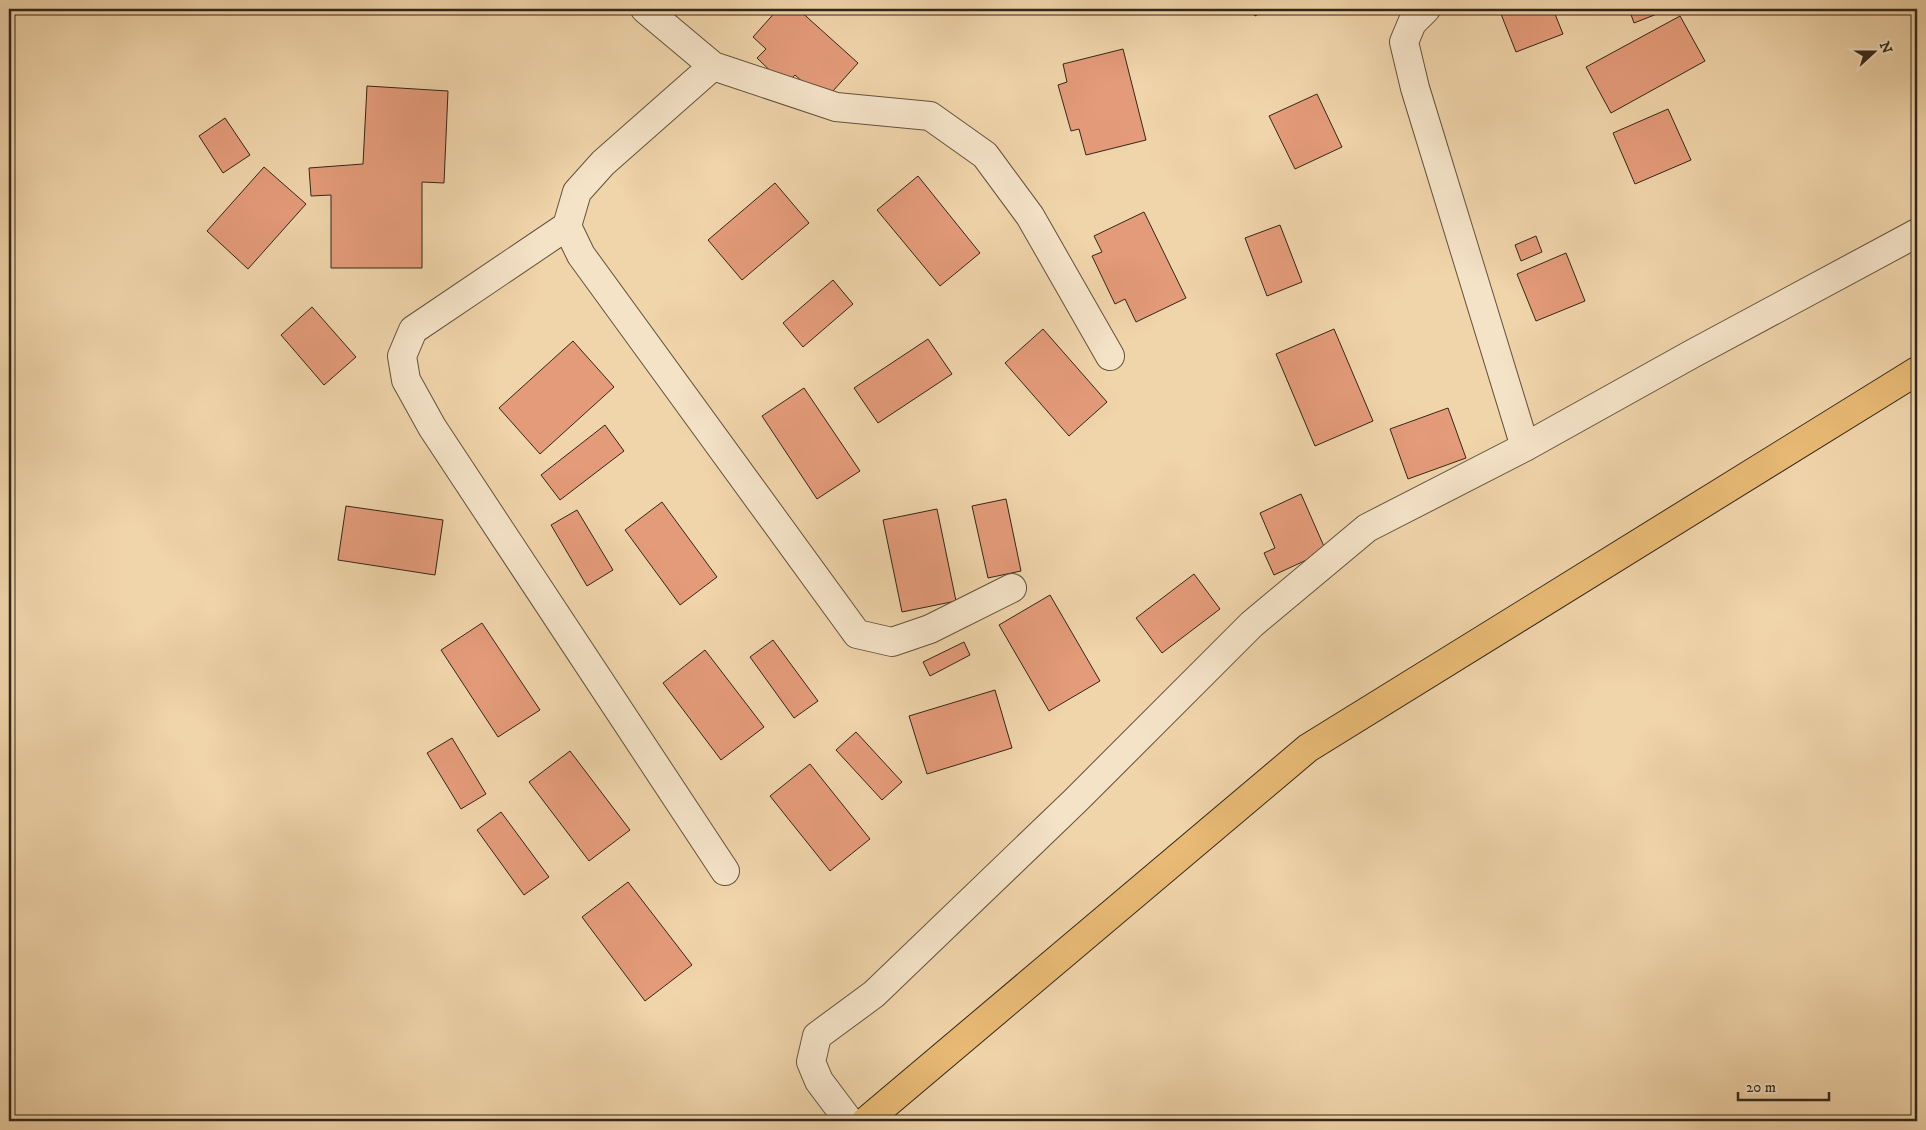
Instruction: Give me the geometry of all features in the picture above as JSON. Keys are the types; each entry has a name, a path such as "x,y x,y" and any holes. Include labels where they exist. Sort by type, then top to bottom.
{"main road":[{"path":"866,1121 1308,748 1917,371"}],"street":[{"path":"645,9 713,66 836,107 930,116 985,155 1030,216 1110,356"},
{"path":"1426,9 1412,23 1404,42 1415,88 1524,447"},
{"path":"713,66 603,163 577,192 567,226 413,330 402,356 406,380 432,427 725,871"},
{"path":"567,226 581,255 857,634 892,642 930,629 1012,588"},
{"path":"849,1121 819,1081 811,1062 816,1036 874,994 1076,800 1252,624 1367,528 1524,447 1917,233"}],"building":[{"path":"778,9 798,9 858,63 824,101 795,75 785,85 757,58 766,49 753,37"},
{"path":"1238,9 1250,9 1241,14"},
{"path":"1250,9 1268,9 1255,16"},
{"path":"1499,9 1553,9 1563,34 1516,52"},
{"path":"1629,9 1667,9 1667,10 1634,23"},
{"path":"1680,16 1705,61 1611,113 1586,67"},
{"path":"1123,49 1146,140 1086,155 1079,129 1071,131 1058,85 1067,82 1063,64"},
{"path":"367,86 448,91 444,183 422,182 422,268 331,268 331,195 311,196 309,168 363,164"},
{"path":"1317,94 1342,147 1295,169 1269,116"},
{"path":"1668,109 1691,160 1635,184 1613,133"},
{"path":"225,118 250,155 223,173 199,136"},
{"path":"264,167 306,204 248,269 207,231"},
{"path":"918,176 980,253 940,286 877,210"},
{"path":"775,183 809,223 742,280 708,240"},
{"path":"1144,212 1186,298 1136,322 1125,299 1115,304 1092,256 1102,252 1094,236"},
{"path":"1280,225 1302,282 1267,296 1245,238"},
{"path":"1536,236 1542,252 1521,261 1515,245"},
{"path":"1566,253 1585,301 1536,321 1517,274"},
{"path":"833,280 853,304 803,347 783,323"},
{"path":"312,307 356,357 324,385 281,335"},
{"path":"1043,329 1107,402 1069,436 1005,363"},
{"path":"1334,329 1373,421 1315,446 1276,354"},
{"path":"928,339 952,374 878,423 854,388"},
{"path":"573,341 614,387 540,454 499,408"},
{"path":"804,388 860,471 817,499 762,416"},
{"path":"1448,408 1466,458 1408,479 1390,429"},
{"path":"605,425 624,451 560,500 541,475"},
{"path":"1301,494 1326,551 1274,575 1264,553 1275,548 1260,513"},
{"path":"1006,499 1021,571 988,578 972,506"},
{"path":"662,502 717,577 680,605 625,530"},
{"path":"346,506 443,520 435,575 338,560"},
{"path":"937,509 956,601 902,612 883,520"},
{"path":"577,510 613,570 587,586 551,525"},
{"path":"1194,574 1220,609 1162,653 1136,618"},
{"path":"1050,595 1100,681 1049,711 999,625"},
{"path":"482,623 540,710 498,737 441,650"},
{"path":"773,640 818,701 794,718 750,657"},
{"path":"964,642 970,655 930,676 923,662"},
{"path":"705,650 764,727 721,760 663,683"},
{"path":"995,690 1012,748 927,774 909,716"},
{"path":"856,732 902,782 882,800 836,750"},
{"path":"452,738 486,794 461,809 427,753"},
{"path":"570,751 630,830 589,861 529,782"},
{"path":"810,764 870,839 830,871 770,796"},
{"path":"501,812 549,877 524,895 477,830"},
{"path":"628,882 692,965 645,1001 582,917"}]}
